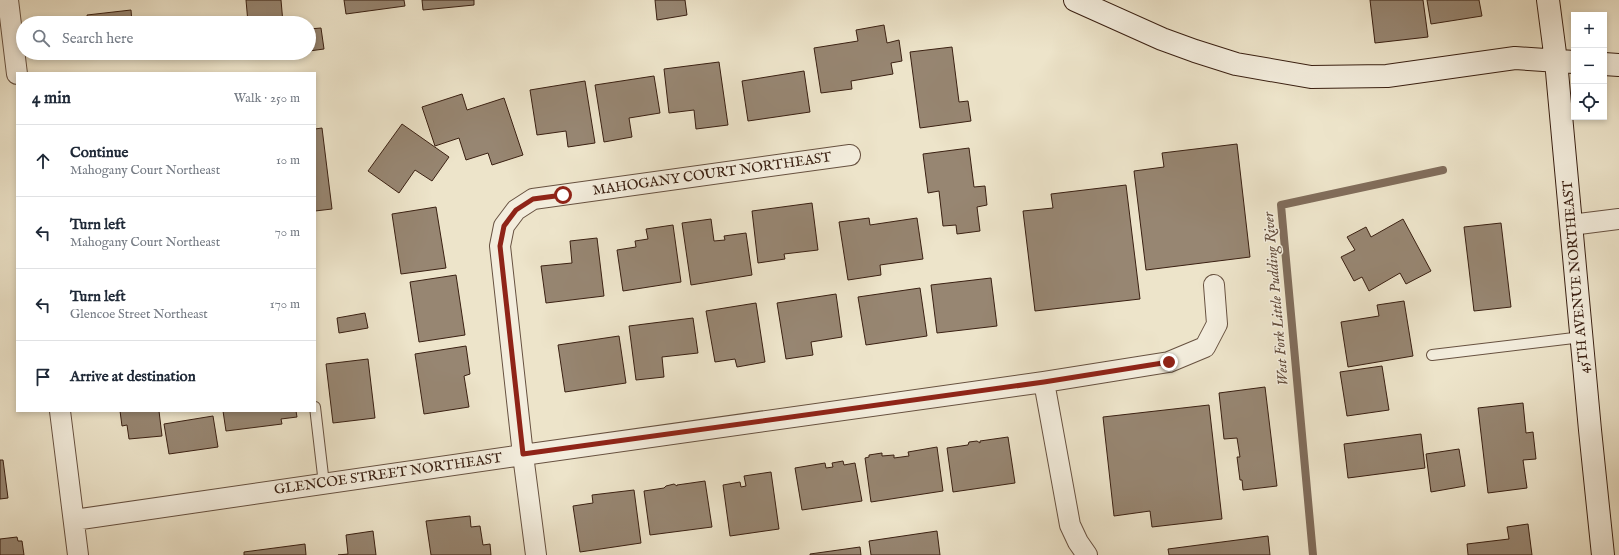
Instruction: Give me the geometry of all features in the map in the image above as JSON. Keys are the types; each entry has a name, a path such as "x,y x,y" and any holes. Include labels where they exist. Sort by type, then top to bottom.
{"street":[{"path":"8,0 17,72"},
{"path":"1075,0 1162,39 1195,51 1236,64 1311,77 1387,76 1515,58 1565,62"},
{"name":"45TH AVENUE NORTHEAST","path":"1548,0 1565,62 1571,225 1603,555"},
{"path":"1607,64 1619,65"},
{"name":"MAHOGANY COURT NORTHEAST","path":"536,555 523,454 500,246 504,226 516,210 533,199 850,155"},
{"path":"1571,225 1619,219"},
{"name":"GLENCOE STREET NORTHEAST","path":"74,520 523,454 1044,382 1169,362 1205,347 1217,324 1214,285"},
{"path":"1044,382 1070,525 1078,542 1087,555"},
{"path":"60,412 78,555"}],"lane":[{"path":"1432,355 1582,337"},
{"path":"316,412 324,484"}],"building":[{"path":"246,0 281,0 282,16 247,16"},
{"path":"344,0 404,0 405,6 346,14"},
{"path":"422,0 474,0 474,5 423,10"},
{"path":"655,0 685,0 687,15 657,20"},
{"path":"1370,0 1423,0 1428,37 1375,43"},
{"path":"1427,0 1479,0 1482,16 1431,24"},
{"path":"131,10 131,16 87,16"},
{"path":"884,25 887,43 899,40 902,61 891,63 893,74 851,81 852,89 821,93 814,48 858,41 856,30"},
{"path":"316,28 321,28 324,49 316,50"},
{"path":"952,47 959,102 968,101 971,121 920,128 910,52"},
{"path":"719,62 728,125 696,129 694,110 669,113 664,69"},
{"path":"804,71 810,112 748,121 742,81"},
{"path":"654,76 660,113 629,118 632,137 604,142 595,85"},
{"path":"585,81 595,143 568,147 566,131 537,135 530,90"},
{"path":"462,94 467,110 504,98 523,155 492,165 488,153 466,160 459,138 435,146 422,107"},
{"path":"402,124 449,157 432,181 415,170 399,193 368,171"},
{"path":"322,128 332,209 316,211 316,129"},
{"path":"1237,144 1250,257 1146,270 1134,171 1164,167 1162,153"},
{"path":"969,148 974,187 985,186 987,205 977,207 980,231 957,234 956,225 943,226 939,191 928,193 923,154"},
{"path":"1126,185 1140,299 1035,311 1023,211 1053,208 1051,194"},
{"path":"812,203 818,250 784,254 785,259 758,263 752,211"},
{"path":"436,207 446,268 401,274 392,214"},
{"path":"869,218 870,225 917,218 923,259 880,265 881,275 848,280 839,222"},
{"path":"711,219 714,241 725,240 724,236 746,233 752,275 691,285 682,223"},
{"path":"1403,219 1431,271 1406,284 1400,273 1369,291 1362,277 1354,281 1341,257 1355,250 1347,237 1366,227 1371,237"},
{"path":"1501,223 1511,307 1474,311 1464,227"},
{"path":"673,225 681,282 623,291 617,250 636,247 635,241 648,239 646,229"},
{"path":"597,238 604,296 546,303 541,266 572,263 570,241"},
{"path":"456,275 465,335 419,342 410,282"},
{"path":"991,278 997,326 937,333 931,285"},
{"path":"920,288 927,336 866,345 858,297"},
{"path":"836,294 842,337 811,342 813,355 786,359 777,303"},
{"path":"1404,301 1413,356 1348,367 1341,322 1379,316 1377,305"},
{"path":"756,303 765,362 737,367 735,359 715,362 706,311"},
{"path":"365,313 368,328 339,333 337,318"},
{"path":"693,318 698,353 662,357 664,377 636,380 629,326"},
{"path":"619,336 626,383 565,392 558,345"},
{"path":"466,346 470,374 464,376 469,407 424,414 415,354"},
{"path":"368,359 375,418 333,423 326,364"},
{"path":"1382,366 1389,410 1347,416 1340,372"},
{"path":"1265,387 1277,486 1243,490 1237,457 1240,457 1237,438 1224,439 1219,393"},
{"path":"1523,403 1526,433 1533,432 1536,459 1523,460 1527,488 1488,493 1478,408"},
{"path":"1209,405 1222,519 1152,527 1150,511 1114,516 1103,417"},
{"path":"120,412 159,412 162,436 129,439 127,425 122,426"},
{"path":"223,412 296,412 297,417 281,419 282,424 226,431"},
{"path":"213,416 218,447 169,454 164,424"},
{"path":"1421,434 1425,468 1348,478 1344,444"},
{"path":"1008,437 1015,483 953,492 947,448 968,445 969,442 977,441 980,443 980,441"},
{"path":"937,447 943,491 871,502 865,458 869,457 869,455 882,453 882,456 894,455 894,458 909,456 908,452"},
{"path":"1459,449 1465,486 1431,492 1426,454"},
{"path":"0,460 3,460 8,498 0,499"},
{"path":"843,461 844,465 855,463 862,501 802,510 795,468 825,463 826,468 833,467 832,463"},
{"path":"771,472 779,529 730,536 723,485 740,482 741,487 746,486 744,476"},
{"path":"705,481 712,527 650,535 644,491 664,488 674,484 677,486"},
{"path":"634,490 641,543 580,552 573,506 593,503 592,495"},
{"path":"470,516 471,527 480,526 483,545 490,544 491,555 431,555 426,521"},
{"path":"1528,524 1532,555 1468,555 1467,544 1509,539 1507,527"},
{"path":"373,531 376,555 338,555 348,554 346,535"},
{"path":"937,531 940,555 871,555 869,541"},
{"path":"1268,536 1270,555 1169,555 1168,549"},
{"path":"17,537 18,541 22,541 24,555 0,555 0,539"},
{"path":"305,544 306,555 244,555 244,552"},
{"path":"860,547 861,555 810,555 810,554"}],"waterway":[{"name":"West Fork Little Pudding River","path":"1313,555 1281,205 1443,170"}],"route":[{"path":"563,195 533,199 516,210 504,226 500,246 523,454 1044,382 1169,362"}]}
